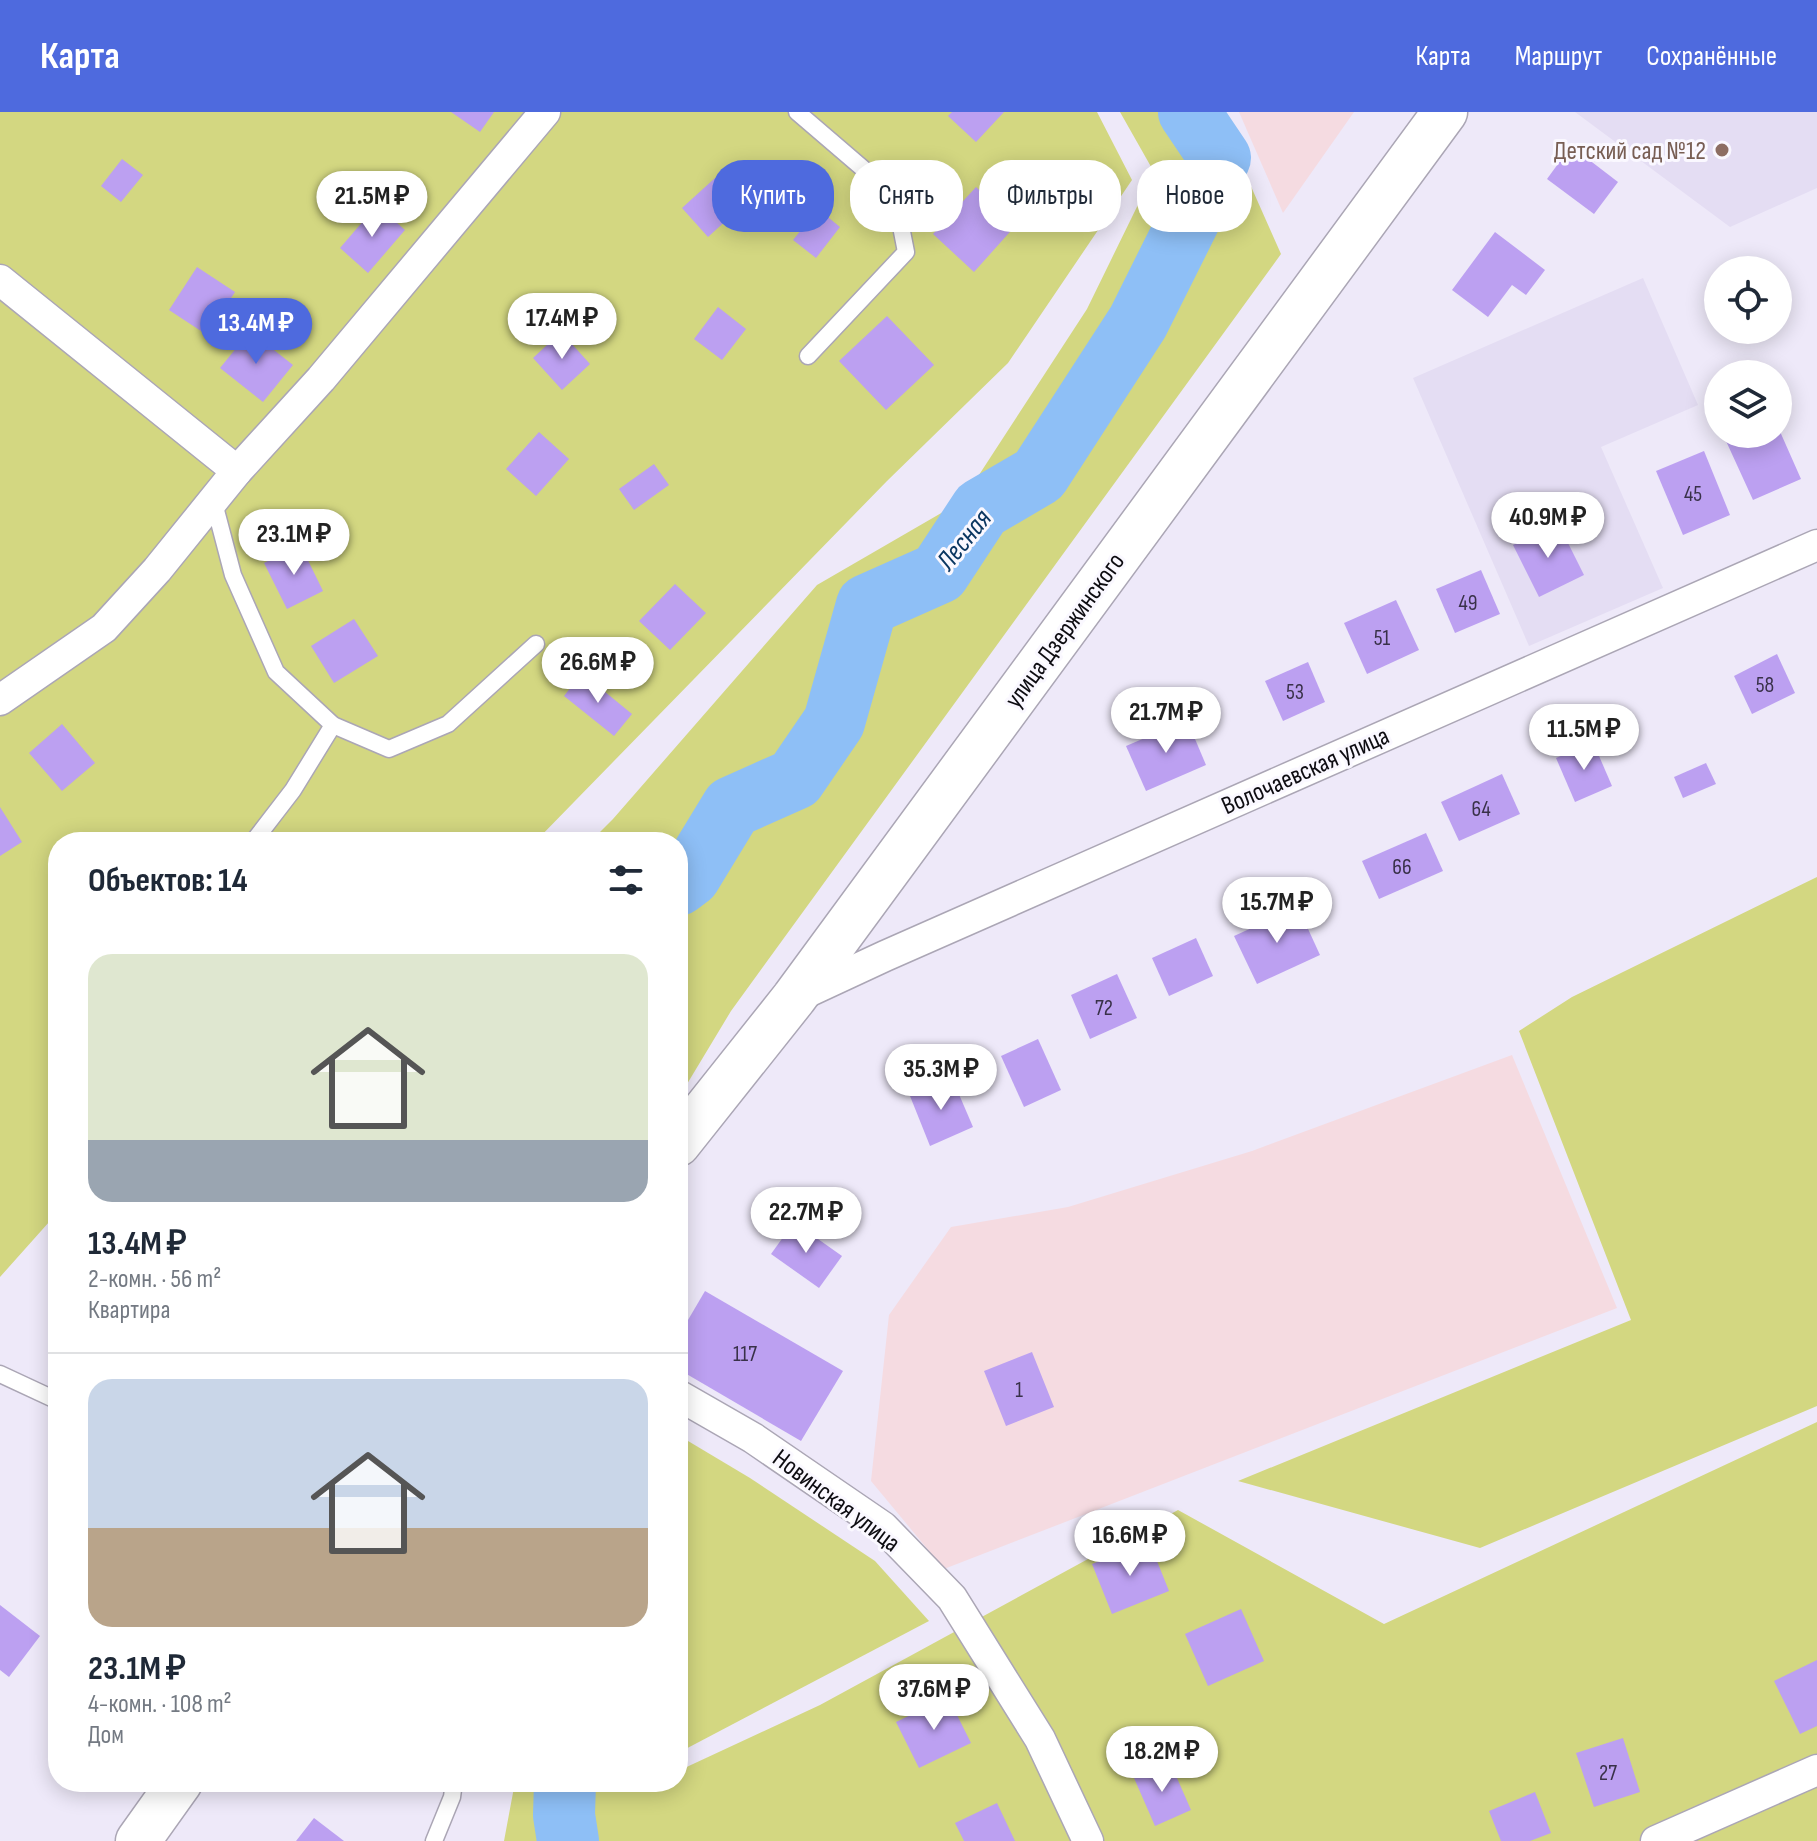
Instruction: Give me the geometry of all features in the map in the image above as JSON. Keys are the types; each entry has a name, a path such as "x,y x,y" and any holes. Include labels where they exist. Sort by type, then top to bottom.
{"main road":[{"name":"улица Дзержинского","path":"688,1131 794,998 1445,112"},
{"path":"138,1841 173,1792"}],"street":[{"path":"0,700 104,628 157,570 237,471 321,379 545,112"},
{"path":"0,280 237,471"},
{"name":"Волочаевская улица","path":"794,998 1817,545"},
{"name":"Новинская улица","path":"688,1401 753,1438 883,1527 952,1598 1040,1739 1088,1841"},
{"path":"1656,1841 1817,1770"}],"lane":[{"path":"797,112 895,196 906,252 808,356"},
{"path":"213,499 233,575 276,672 333,725 389,749 448,724 536,644"},
{"path":"261,832 293,790 333,725"},
{"path":"0,1374 48,1396"},
{"path":"434,1841 453,1792"}],"shaded area":[{"path":"1239,112 1354,112 1283,213"},
{"name":"Детский сад №12","path":"1575,112 1817,112 1817,188 1730,227"},
{"path":"1643,278 1698,405 1601,447 1663,588 1529,646 1413,378"},
{"path":"1512,1055 1617,1308 944,1569 871,1481 889,1315 951,1227 1068,1207 1252,1151"}],"green space":[{"path":"0,112 1097,112 1132,180 1121,196 1121,160 979,160 979,232 1097,232 1008,363 887,481 545,832 48,832 48,1223 0,1277"},
{"path":"1120,112 1218,112 1239,160 1147,160"},
{"path":"1252,189 1281,254 731,1011 688,1082 688,832 600,832 817,585 962,501 1087,309 1137,207 1137,232 1252,232"},
{"path":"1817,877 1817,1406 1480,1548 1238,1481 1631,1320 1519,1031 1572,997"},
{"path":"1817,1422 1817,1841 504,1841 513,1792 688,1792 688,1766 820,1705 1178,1510 1384,1624"},
{"path":"688,1441 875,1561 929,1621 688,1748"}],"building":[{"path":"451,112 494,112 480,132"},
{"path":"952,112 1004,112 976,142 948,116"},
{"path":"1571,146 1618,182 1594,214 1547,179"},
{"path":"122,159 143,175 121,202 101,186"},
{"path":"712,181 714,232 708,237 682,208"},
{"path":"976,187 979,190 979,232 1010,232 974,272 933,234 963,232 963,201"},
{"path":"377,205 405,230 368,273 340,248"},
{"path":"834,222 840,227 816,258 793,240 799,232 834,232"},
{"path":"1495,232 1545,270 1526,295 1512,285 1488,317 1452,290"},
{"path":"197,267 235,292 207,335 169,310"},
{"path":"718,307 746,329 722,360 694,339"},
{"path":"887,316 934,365 886,410 839,361"},
{"path":"250,331 293,365 263,402 220,368"},
{"path":"561,332 590,364 562,390 533,358"},
{"path":"539,432 569,459 536,496 506,469"},
{"path":"1729,448 1787,448 1801,479 1753,500"},
{"path":"1704,451 1730,515 1683,535 1656,471"},
{"path":"654,464 669,485 634,510 619,489"},
{"path":"1558,523 1584,575 1539,597 1513,545"},
{"path":"300,544 323,591 287,609 264,563"},
{"path":"1481,570 1500,614 1455,633 1436,589"},
{"path":"675,584 706,613 670,650 639,621"},
{"path":"1396,600 1419,650 1367,674 1344,623"},
{"path":"354,619 378,656 334,683 311,646"},
{"path":"1777,654 1795,693 1752,714 1734,676"},
{"path":"1308,662 1325,702 1283,721 1265,681"},
{"path":"582,673 632,714 614,736 564,696"},
{"path":"1187,720 1206,765 1146,791 1126,746"},
{"path":"62,724 95,763 62,791 29,753"},
{"path":"1593,742 1612,786 1575,802 1556,758"},
{"path":"1706,763 1716,784 1683,798 1674,777"},
{"path":"1502,774 1520,814 1459,841 1441,802"},
{"path":"0,807 22,842 0,856"},
{"path":"1426,833 1443,871 1379,899 1362,861"},
{"path":"1298,907 1320,955 1257,984 1234,936"},
{"path":"1196,938 1213,976 1169,996 1152,958"},
{"path":"1117,974 1137,1018 1090,1039 1071,995"},
{"path":"1038,1039 1061,1090 1024,1107 1001,1056"},
{"path":"952,1078 973,1127 930,1146 910,1096"},
{"path":"794,1222 842,1256 819,1288 771,1254"},
{"path":"705,1291 843,1371 801,1441 688,1375 688,1320"},
{"path":"1032,1352 1054,1407 1006,1426 984,1371"},
{"path":"1149,1541 1169,1591 1112,1614 1092,1564"},
{"path":"0,1605 40,1636 9,1677 0,1670"},
{"path":"1241,1609 1264,1661 1208,1686 1185,1634"},
{"path":"1817,1660 1817,1726 1800,1734 1774,1681"},
{"path":"948,1697 971,1743 919,1768 896,1722"},
{"path":"1623,1738 1640,1792 1594,1807 1576,1753"},
{"path":"1170,1762 1191,1810 1155,1826 1134,1778"},
{"path":"1535,1792 1551,1833 1530,1841 1501,1841 1489,1811"},
{"path":"997,1803 1015,1841 964,1841 955,1823"},
{"path":"314,1818 344,1841 296,1841"}],"waterway":[{"name":"Лесная","path":"688,878 732,807 795,779 834,722 867,605 939,573 981,509 1039,475 1138,322 1220,158 1189,112"},
{"name":"Лесная","path":"565,1792 568,1841"}],"place":[{"name":"Детский сад №12","path":"1722,150"}]}
